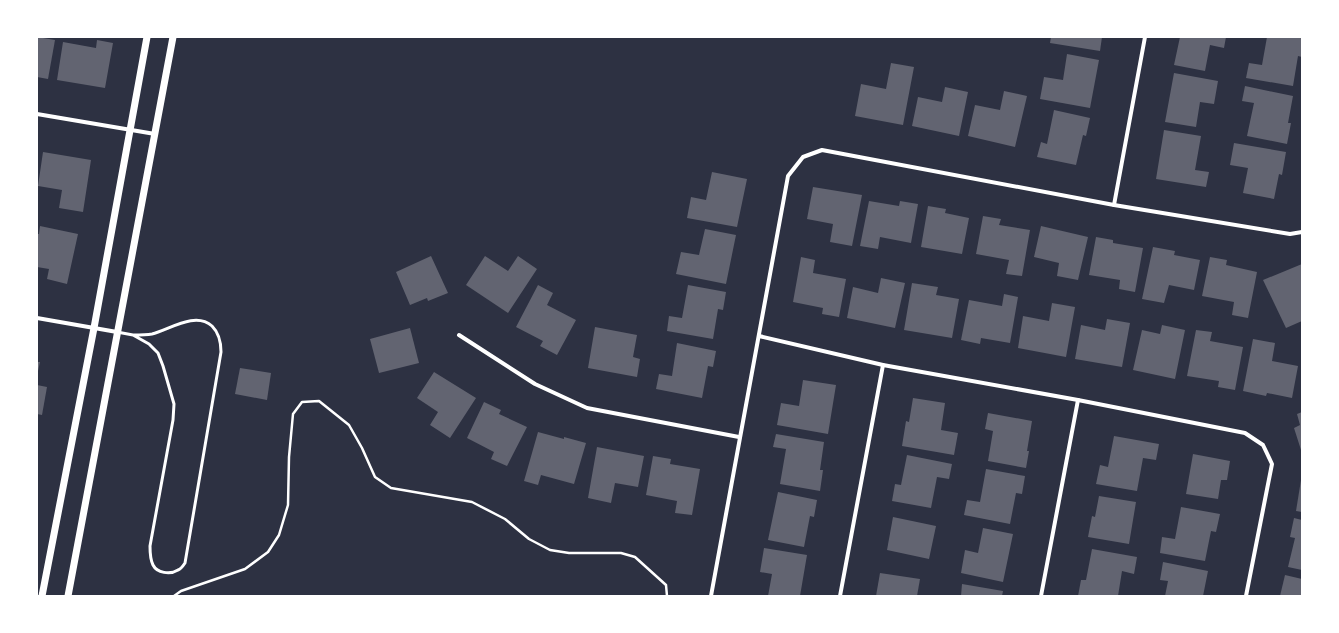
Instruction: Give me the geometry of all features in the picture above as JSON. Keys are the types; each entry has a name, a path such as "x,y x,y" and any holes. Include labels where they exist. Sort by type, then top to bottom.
{"street":[{"path":"42,596 94,328 147,37"},
{"path":"68,596 173,37"},
{"path":"1114,204 1145,37"},
{"path":"37,114 156,134"},
{"path":"711,596 788,176 803,157 822,150 1114,204 1290,234 1302,232"},
{"path":"37,318 117,332"},
{"path":"459,335 535,384 587,408 740,437"},
{"path":"759,336 883,365 1078,400 1245,433 1263,445 1272,464 1246,596"},
{"path":"840,596 883,365"},
{"path":"1041,596 1078,400"}],"lane":[{"path":"117,332 133,336 148,344 158,353 174,404 173,420 150,546 150,558 154,567 163,572 172,573 180,570 185,563 221,352 221,344 219,336 214,328 207,322 197,320 152,334 133,336"}],"path":[{"path":"174,596 181,591 244,568 268,552 279,535 288,505 289,457 293,414 302,402 319,401 349,425 362,448 375,477 391,488 472,502 505,518 529,539 550,550 569,553 621,553 636,557 666,585 667,596"}],"building":[{"path":"37,37 55,40 48,79 37,77"},
{"path":"1051,37 1102,37 1100,51 1050,43"},
{"path":"1180,37 1226,37 1224,48 1210,45 1205,71 1174,65"},
{"path":"1267,37 1302,38 1302,57 1298,56 1293,86 1246,78 1249,63 1262,65"},
{"path":"97,40 113,43 105,88 57,80 63,42 96,48"},
{"path":"1067,54 1099,60 1090,108 1040,99 1044,77 1063,80"},
{"path":"891,63 914,67 903,125 855,116 861,84 886,89"},
{"path":"1174,73 1218,81 1214,104 1200,102 1196,127 1165,122"},
{"path":"1245,86 1293,96 1288,123 1291,123 1287,144 1247,136 1254,103 1242,101"},
{"path":"945,87 968,92 959,136 912,126 918,97 942,102"},
{"path":"1004,91 1027,96 1015,147 968,136 975,105 1000,110"},
{"path":"1054,110 1090,118 1086,136 1083,135 1076,165 1037,157 1041,142 1047,144"},
{"path":"1164,130 1201,136 1195,170 1209,172 1206,187 1156,179"},
{"path":"1234,143 1286,152 1282,175 1279,174 1274,199 1243,193 1248,168 1230,165"},
{"path":"43,152 91,160 83,212 59,208 62,190 38,186"},
{"path":"712,172 747,179 737,227 687,218 691,197 706,200"},
{"path":"813,187 862,195 852,246 830,242 833,224 807,219"},
{"path":"869,201 899,206 900,201 918,204 911,243 880,237 878,249 860,246"},
{"path":"928,206 946,209 945,213 969,218 962,254 921,247"},
{"path":"983,216 1001,219 999,225 1030,230 1022,276 1006,274 1009,260 976,254"},
{"path":"40,226 78,234 67,284 47,279 49,269 37,267 37,234 39,234"},
{"path":"1041,226 1088,237 1078,280 1057,276 1059,263 1034,257"},
{"path":"705,229 736,235 726,284 676,274 681,252 699,255"},
{"path":"1096,237 1113,240 1113,243 1143,248 1135,292 1119,289 1120,280 1089,275"},
{"path":"1153,247 1175,251 1174,255 1200,260 1194,290 1169,285 1164,303 1142,299"},
{"path":"431,256 448,293 428,301 427,298 410,305 396,272"},
{"path":"485,256 508,271 518,256 537,269 508,313 466,285"},
{"path":"801,257 815,260 813,273 846,279 839,317 822,314 823,308 793,302"},
{"path":"1210,257 1227,260 1226,265 1257,272 1248,318 1232,315 1234,302 1202,296"},
{"path":"1302,264 1302,321 1286,328 1263,280"},
{"path":"881,278 905,283 895,328 847,318 853,287 878,293"},
{"path":"912,283 938,287 936,295 959,299 952,338 904,330"},
{"path":"538,285 553,293 547,305 576,320 557,355 540,346 543,341 516,327"},
{"path":"688,285 726,292 723,310 718,309 713,339 667,331 669,316 682,318"},
{"path":"1004,294 1018,297 1010,343 981,338 980,344 961,340 969,300 1002,306"},
{"path":"1052,303 1075,307 1066,357 1018,348 1023,316 1049,321"},
{"path":"1107,319 1130,323 1122,367 1075,359 1081,325 1105,330"},
{"path":"1162,325 1185,330 1175,379 1133,370 1142,330 1160,334"},
{"path":"595,327 637,335 633,357 640,359 637,377 588,368"},
{"path":"410,328 419,363 379,373 370,339"},
{"path":"1196,330 1212,332 1210,341 1243,347 1235,390 1218,387 1219,381 1187,376"},
{"path":"1253,339 1275,343 1272,361 1298,366 1292,398 1267,393 1266,396 1243,391"},
{"path":"677,343 716,351 713,367 708,366 702,398 656,389 659,374 672,376"},
{"path":"37,362 40,362 38,371 37,371"},
{"path":"240,368 271,373 267,400 235,394"},
{"path":"434,372 476,398 450,438 430,425 438,412 417,398"},
{"path":"803,380 836,385 828,434 777,425 781,403 799,406"},
{"path":"37,385 47,387 42,415 37,414"},
{"path":"913,398 945,403 941,430 958,433 954,455 902,446 906,421 909,422"},
{"path":"484,402 501,410 499,414 527,427 507,466 491,459 494,452 467,438"},
{"path":"1302,412 1301,450 1294,428 1300,425 1297,414"},
{"path":"988,413 1032,421 1026,468 988,461 993,431 985,429"},
{"path":"538,432 586,443 574,484 541,475 538,485 524,481"},
{"path":"776,434 824,442 820,470 823,470 820,491 780,484 786,449 773,447"},
{"path":"1114,436 1159,444 1156,460 1143,458 1137,491 1096,484 1100,465 1108,467"},
{"path":"597,447 644,456 638,487 615,483 611,503 588,498"},
{"path":"1193,454 1230,461 1227,480 1221,480 1218,499 1186,494"},
{"path":"907,455 952,464 949,479 937,477 931,508 892,501 895,484 901,485"},
{"path":"653,456 671,459 670,464 700,469 692,515 675,513 677,501 646,495"},
{"path":"986,469 1025,476 1022,494 1016,493 1010,524 964,515 967,500 980,502"},
{"path":"1302,480 1302,512 1296,511"},
{"path":"778,492 817,500 814,517 810,516 804,547 768,540"},
{"path":"1099,496 1136,502 1129,544 1088,537 1092,516 1095,517"},
{"path":"1181,507 1220,514 1216,532 1211,531 1205,561 1160,553 1162,537 1175,539"},
{"path":"893,517 936,526 929,559 887,550"},
{"path":"1294,518 1302,520 1302,570 1288,567 1295,538 1290,537"},
{"path":"983,528 1013,534 1003,582 961,573 965,550 978,553"},
{"path":"764,548 807,555 800,596 768,596 772,574 760,572"},
{"path":"1092,549 1137,557 1134,574 1122,571 1118,596 1078,596 1081,580 1086,580"},
{"path":"1163,562 1208,571 1203,596 1165,596 1168,581 1160,580"},
{"path":"880,573 920,579 917,596 876,596"},
{"path":"1285,575 1302,579 1302,596 1280,596"},
{"path":"962,584 1003,591 1002,596 961,596"}]}
